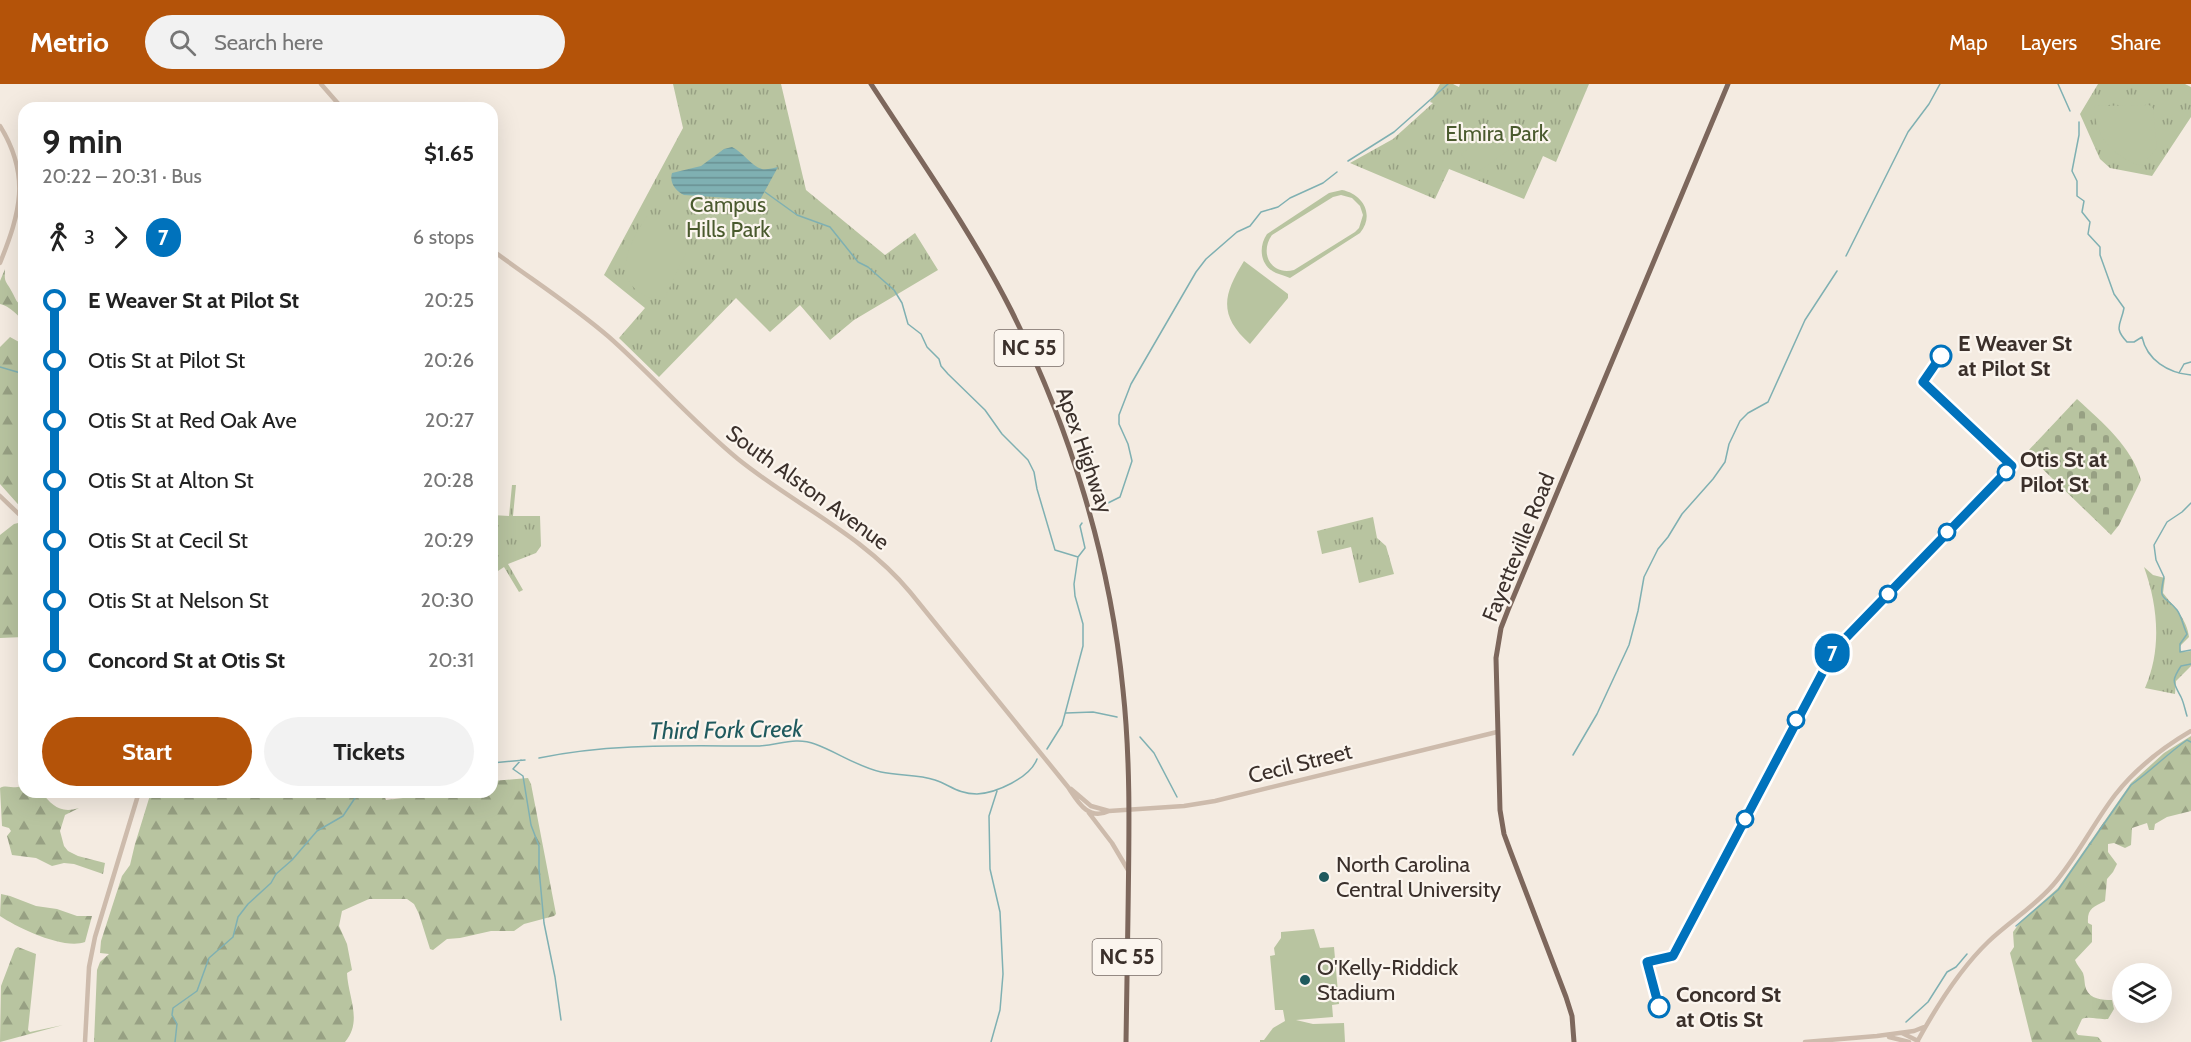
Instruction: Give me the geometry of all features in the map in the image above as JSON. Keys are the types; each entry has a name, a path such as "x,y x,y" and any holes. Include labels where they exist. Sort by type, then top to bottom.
{"main road":[{"name":"Apex Highway","path":"871,84 998,286 1033,356 1064,432 1096,536 1113,619 1124,693 1128,747 1129,872"},
{"name":"Fayetteville Road","path":"1574,1042 1572,1016 1566,997 1504,834 1500,807 1496,658 1503,622 1728,84"},
{"name":"NC 55","path":"1126,1042 1129,872"}],"street":[{"path":"321,84 337,102"},
{"path":"0,126 10,145 18,177"},
{"path":"0,263 17,218 18,209"},
{"name":"South Alston Avenue","path":"498,254 565,302 609,338 738,459 857,541 884,563 1068,787"},
{"path":"0,496 18,513"},
{"path":"1902,1033 1917,1041 1945,997 1982,948 2037,902 2055,883 2126,782 2162,748 2191,731"},
{"name":"Cecil Street","path":"1089,813 1102,814 1109,811 1184,806 1215,801 1497,732"},
{"path":"1068,787 1091,806 1109,811"},
{"path":"1068,787 1112,843 1129,872"},
{"path":"85,1042 89,967 95,937 137,798"},
{"path":"1805,1042 1902,1033 1927,1026"},
{"path":"1877,1036 1896,1037 1909,1042"}],"green space":[{"name":"Campus Hills Park","path":"673,84 781,84 806,190 885,255 915,233 938,270 854,320 830,340 800,305 770,332 736,298 659,377 619,338 645,308 604,275 683,128"},
{"name":"Elmira Park","path":"1440,84 1453,84 1459,87 1460,84 1589,84 1556,162 1543,156 1524,199 1449,169 1435,199 1350,163 1393,139 1433,103 1430,102"},
{"path":"2098,84 2185,84 2191,87 2191,117 2152,176 2110,168 2100,159 2080,114"},
{"path":"2149,105 2153,108 2157,148 2141,166 2122,157 2107,144 2098,127 2094,106"},
{"path":"1502,125 1516,145 1475,174 1461,154"},
{"path":"1342,190 1356,196 1361,201 1366,219 1360,233 1290,278 1271,270 1262,256 1262,245 1267,234 1329,193","holes":["1341,195 1352,198 1360,206 1363,215 1359,228 1355,232 1294,270 1279,270 1270,262 1267,249 1272,235 1333,197"]},
{"path":"648,215 686,253 664,299 651,298 640,293 627,279 625,273 632,242"},
{"path":"1244,261 1288,294 1288,298 1250,344 1233,324 1227,304 1232,284"},
{"path":"5,269 6,282 18,303 18,316 0,304 0,281"},
{"path":"10,337 18,341 18,504 0,484 0,347"},
{"path":"2077,399 2106,426 2123,446 2137,468 2141,480 2119,525 2111,535 2026,453"},
{"path":"512,485 516,485 513,516 540,516 541,546 536,553 508,564 523,590 519,592 504,567 498,571 498,515 509,516"},
{"path":"1373,517 1377,538 1386,546 1394,574 1359,583 1351,547 1322,554 1317,531"},
{"path":"18,523 18,637 0,638 0,535"},
{"path":"2144,567 2153,575 2165,578 2163,593 2179,613 2188,631 2189,637 2180,649 2182,652 2191,651 2191,666 2176,681 2175,694 2145,688 2154,658 2156,628 2155,612"},
{"path":"2191,736 2191,811 2167,817 2155,824 2154,830 2149,830 2147,823 2132,828 2131,845 2125,848 2114,843 2108,844 2108,852 2117,864 2107,879 2105,901 2090,911 2088,923 2092,925 2092,942 2075,960 2083,973 2085,987 2090,995 2112,1000 2112,1012 2108,1019 2082,1019 2076,1032 2078,1035 2098,1037 2102,1042 2032,1042 2010,953 2014,947 2013,932 2021,921 2058,888 2131,783 2164,753"},
{"path":"528,778 531,784 556,914 554,916 524,924 514,931 491,931 447,939 433,950 430,949 414,904 407,899 369,899 342,911 339,926 347,944 352,970 347,973 354,1017 353,1026 345,1042 94,1042 97,970 100,962 109,954 100,953 101,941 122,876 130,865 149,798 385,798 386,800 498,798 498,780"},
{"path":"18,787 18,798 46,798 62,809 79,808 65,815 60,831 64,846 78,856 105,863 103,874 74,864 64,863 52,866 36,858 12,855 7,836 11,831 2,826 0,788"},
{"path":"1,894 77,916 92,916 85,942 76,944 54,940 29,932 8,921 0,916"},
{"name":"O'Kelly-Riddick Stadium","path":"1314,929 1320,948 1334,947 1339,1004 1332,1005 1333,1017 1296,1020 1313,1024 1344,1023 1345,1042 1260,1042 1273,1028 1285,1021 1283,1010 1275,1010 1270,956 1275,955 1274,948 1281,938 1281,932"},
{"path":"18,947 36,954 28,1030 30,1032 63,1025 0,1042 1,986 15,949"}],"water":[{"path":"732,147 762,169 778,167 760,200 684,195 674,186 671,180 672,173 701,166 724,149"}],"waterway":[{"name":"Third Fork Creek","path":"1348,161 1394,132 1448,84"},
{"path":"1846,256 1908,132 1929,104 1940,84"},
{"path":"2058,84 2070,111"},
{"path":"2079,122 2079,135 2072,171 2077,181 2077,196 2084,201 2082,212 2090,222 2088,234 2100,247 2100,255 2114,294 2124,308 2119,326 2120,333 2127,342 2134,342 2142,337 2149,352 2160,364 2182,374 2191,375"},
{"name":"Third Fork Creek","path":"1099,511 1104,505 1120,497 1132,461 1128,444 1119,424 1119,415 1131,384 1196,272 1206,259 1237,232 1250,226 1261,212 1278,207 1290,198 1323,183 1337,172"},
{"path":"765,192 797,215 830,227 858,262 868,267 894,290 902,303 908,324 921,334 927,347 939,359 941,366 985,410 1002,434 1028,460 1034,472 1055,550 1078,557"},
{"path":"1573,755 1597,714 1629,645 1644,577 1658,549 1682,514 1725,462 1729,444 1740,421 1748,413 1768,402 1805,320 1837,271"},
{"path":"2179,373 2184,364 2191,362"},
{"path":"0,367 18,372"},
{"path":"2191,503 2167,522 2154,545 2156,560 2164,577 2163,597 2179,613 2187,634 2180,644 2180,652 2191,650"},
{"name":"Third Fork Creek","path":"1047,749 1062,725 1083,646 1083,624 1074,584 1078,557 1085,548 1080,526 1082,523"},
{"path":"2187,716 2174,682 2181,666 2191,664"},
{"path":"1066,713 1093,712 1117,717"},
{"path":"1140,737 1154,753 1177,797"},
{"path":"2016,926 2058,890 2131,785 2187,740 2191,742"},
{"name":"Third Fork Creek","path":"539,758 620,748 763,746 800,741 815,744 872,770 929,778 970,794 993,791 1012,783 1027,772 1037,759"},
{"path":"521,760 513,769 523,776 531,825 539,846 544,923 561,1020"},
{"name":"Third Fork Creek","path":"498,762 525,760"},
{"path":"991,1042 1000,1010 1003,974 1000,912 990,869 989,816 997,791"},
{"name":"Third Fork Creek","path":"175,1042 177,1024 172,1015 173,1008 197,991 209,958 233,937 238,917 317,831 343,816 355,798"},
{"path":"1906,1022 1928,1002 1947,972 1956,967 1967,954"}],"bus line":[{"name":"7","path":"1659,1007 1647,962 1673,956 1827,661 1835,649 2012,466 1923,382 1941,356"}],"place":[{"name":"E Weaver St at Pilot St","path":"1941,356"},
{"name":"Otis St at Pilot St","path":"2006,472"},
{"name":"North Carolina Central University","path":"1324,877"},
{"name":"O'Kelly-Riddick Stadium","path":"1305,980"},
{"name":"Concord St at Otis St","path":"1659,1007"}]}
